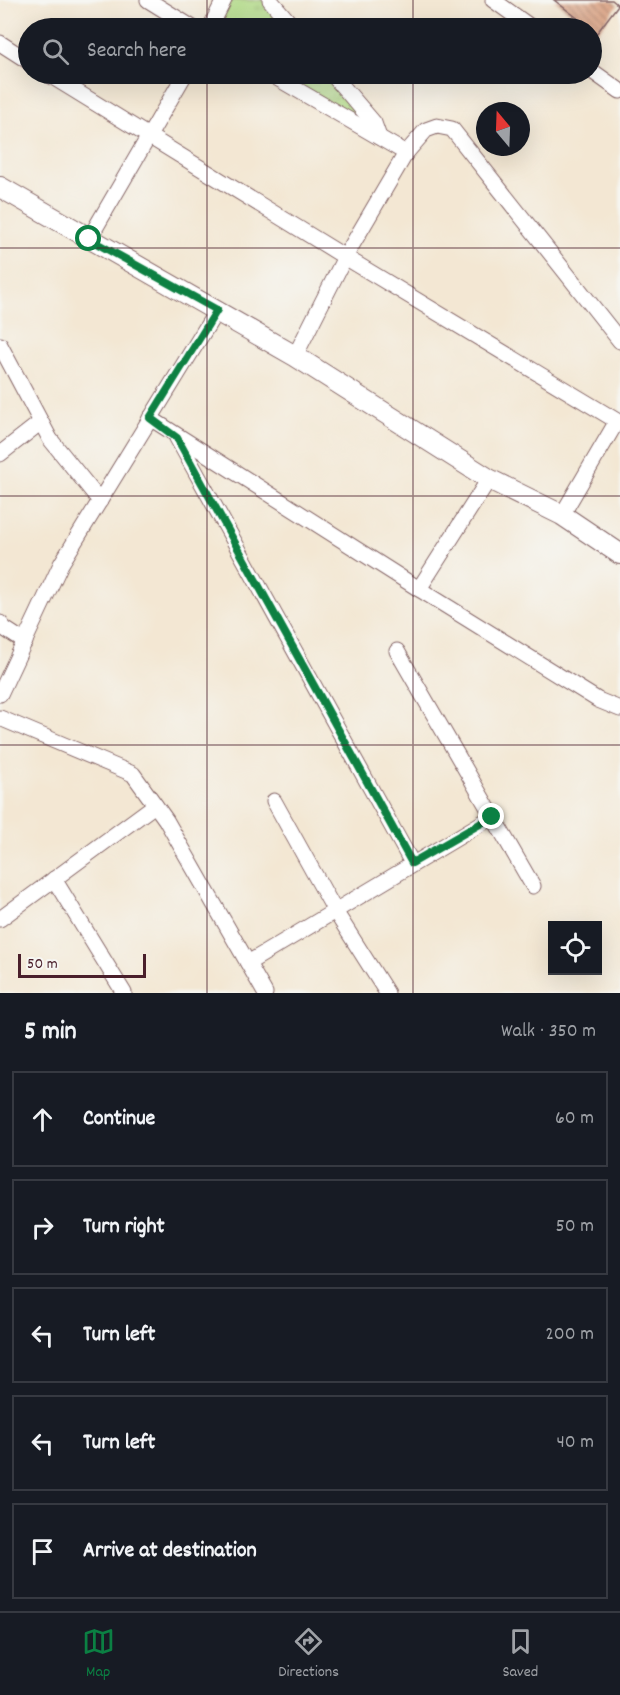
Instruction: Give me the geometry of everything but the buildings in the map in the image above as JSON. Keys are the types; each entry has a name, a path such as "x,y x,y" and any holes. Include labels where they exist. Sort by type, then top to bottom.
{"street":[{"path":"148,0 178,18"},
{"path":"215,18 224,0"},
{"path":"270,0 285,18"},
{"path":"493,0 518,18"},
{"path":"0,43 18,55"},
{"path":"602,79 620,91"},
{"path":"64,84 345,257 619,419 562,515"},
{"path":"89,239 179,84"},
{"path":"287,84 405,153"},
{"path":"341,84 374,123 379,137"},
{"path":"295,356 345,257 405,153 426,130 437,126 452,129 620,341"},
{"path":"0,187 38,206 89,239 295,356 489,479 562,515 620,554"},
{"path":"0,694 61,564 217,310"},
{"path":"0,345 50,439 100,501"},
{"path":"150,418 177,438 598,700 620,709"},
{"path":"0,454 41,422"},
{"path":"177,438 412,863"},
{"path":"419,589 489,479"},
{"path":"0,623 25,642"},
{"path":"397,651 533,886"},
{"path":"0,718 133,774 155,805 248,963 262,992"},
{"path":"274,801 334,911 387,993"},
{"path":"0,919 155,805"},
{"path":"248,963 492,817"},
{"path":"54,879 124,993"}],"green space":[{"path":"224,0 270,0 285,18 215,18"},
{"path":"287,84 339,84 379,137"}],"route":[{"path":"89,239 217,310 150,418 177,438 412,863 492,817"}]}
